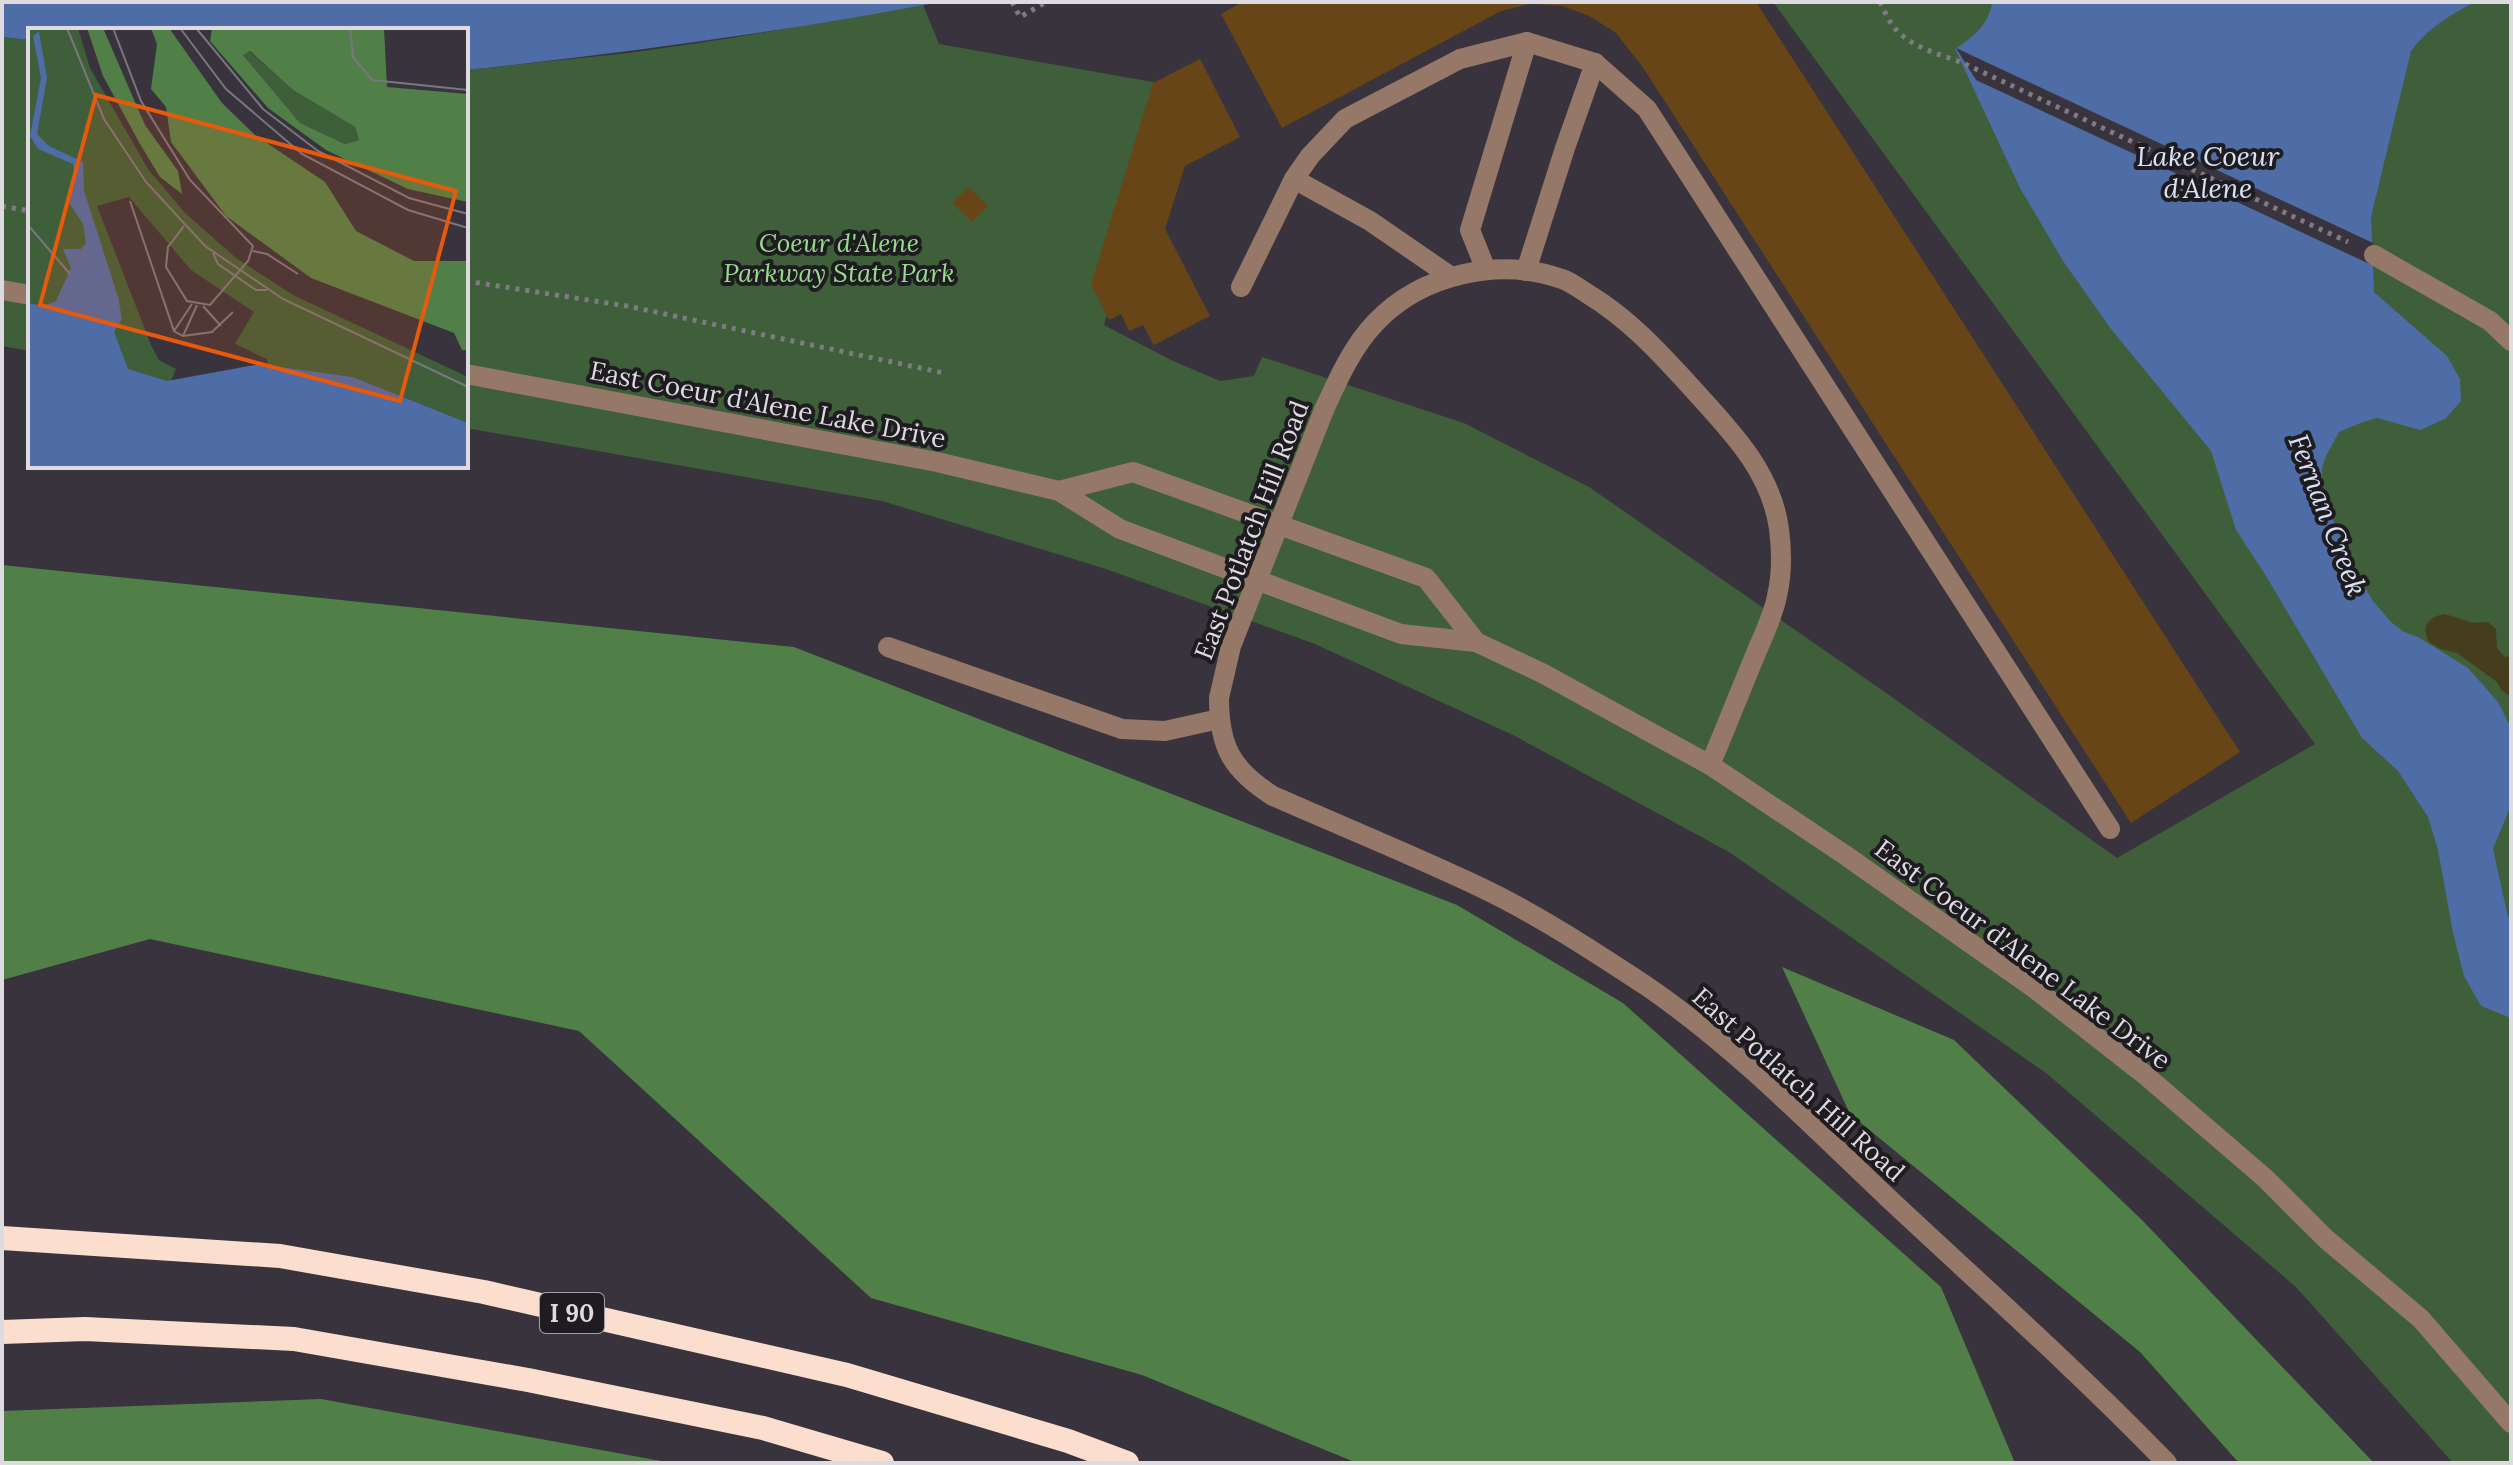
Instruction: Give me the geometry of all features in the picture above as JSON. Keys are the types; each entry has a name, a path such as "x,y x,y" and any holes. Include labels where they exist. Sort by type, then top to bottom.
{"highway":[{"name":"I 90","path":"2,1238 280,1256 484,1292 847,1375 1068,1441 1127,1463"},
{"path":"2,1332 85,1329 294,1339 528,1380 763,1428 882,1463"}],"street":[{"path":"1486,270 1470,230 1527,42"},
{"path":"1241,287 1294,179 1310,156 1345,119 1460,59 1527,42 1595,63 1647,109 2110,829"},
{"path":"1526,271 1595,63"},
{"path":"1294,179 1370,221 1450,276"},
{"path":"2374,255 2490,321 2511,341"},
{"name":"East Potlatch Hill Road","path":"1710,765 1777,598 1781,564 1779,528 1772,499 1757,466 1737,438 1640,331 1563,279 1526,271 1486,270 1450,276 1406,297 1377,322 1351,354 1324,410 1231,646 1222,677 1219,708 1229,756 1254,784 1273,796 1485,890 1561,932 1706,1031 1986,1289 2167,1463"},
{"path":"2,290 28,295"},
{"name":"East Coeur d'Alene Lake Drive","path":"468,374 937,462 1059,491 1120,529 1401,634 1476,642 1542,673 1710,765 1845,855 2034,988 2144,1074 2266,1179 2326,1239 2421,1319 2511,1423"},
{"name":"East Coeur d'Alene Lake Drive","path":"1059,491 1133,472 1426,578 1476,642"},
{"path":"888,647 1122,729 1165,731 1219,708"}],"path":[{"path":"1012,2 1020,17 1046,2"},
{"path":"1880,2 1893,25 1906,38 1923,48 1963,63 2374,255"},
{"path":"2,206 28,211"},
{"path":"468,281 627,306 944,373"}],"green space":[{"name":"Coeur d'Alene Parkway State Park","path":"1773,2 2511,2 2511,1463 2453,1463 2296,1287 2046,1073 1729,852 1515,736 1315,644 1103,568 882,501 468,428 468,70 629,53 923,5 939,44 1175,86 1104,325 1220,381 1254,376 1262,357 1464,423 1589,487 2117,858 2315,744"},
{"path":"2,37 28,40 28,351 2,346"},
{"path":"2,565 794,647 1457,905 1623,1003 1941,1287 2015,1463 1357,1463 1142,1375 871,1298 579,1031 150,939 2,980"},
{"path":"1782,967 1954,1040 2142,1220 2374,1463 2239,1463 2140,1352 1850,1114"},
{"path":"321,1399 672,1463 2,1463 2,1411"}],"sand":[{"path":"2445,614 2473,623 2488,622 2496,629 2497,648 2505,657 2511,656 2511,697 2501,690 2497,682 2457,653 2429,642 2426,626 2434,617"}],"water":[{"path":"2,2 940,2 704,41 468,70 468,28 28,28 28,40 2,37"},
{"name":"Lake Coeur d'Alene","path":"1992,2 2475,2 2440,23 2411,51 2371,217 2374,292 2447,356 2460,379 2461,401 2445,419 2420,430 2377,418 2339,432 2325,458 2322,484 2351,565 2373,601 2404,632 2418,637 2468,668 2498,702 2510,726 2511,805 2493,849 2511,922 2511,1018 2481,1006 2464,976 2438,850 2428,817 2398,771 2362,738 2236,530 2211,451 2111,329 2063,261 2020,188 1955,49 1984,24"}],"pier":[{"path":"1956,48 2373,243 2376,267 1976,80"}],"building":[{"path":"1242,2 1535,3 1501,11 1282,128 1221,14"},
{"path":"1536,2 1756,2 2240,752 2131,823 1642,66 1615,32 1589,16 1563,6"},
{"path":"1200,59 1240,137 1185,166 1165,229 1210,316 1154,345 1143,325 1129,331 1121,314 1109,320 1091,284 1153,83"},
{"path":"969,187 988,206 972,222 952,203"}],"water label":[{"name":"Fernan Creek","path":"2328,515"}]}
